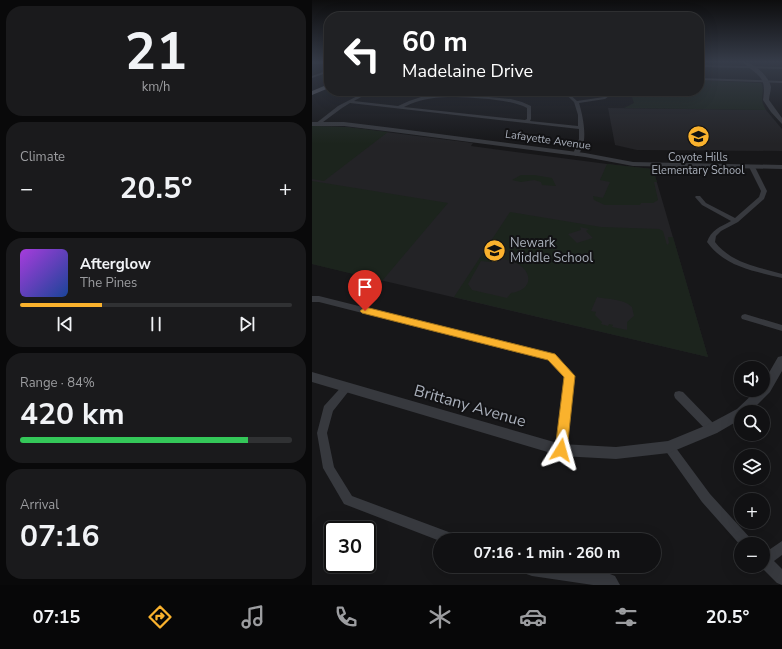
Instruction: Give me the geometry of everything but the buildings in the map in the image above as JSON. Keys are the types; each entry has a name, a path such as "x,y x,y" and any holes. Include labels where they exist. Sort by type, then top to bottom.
{"street":[{"path":"768,89 766,100 782,122"},
{"path":"315,124 326,115 360,96"},
{"path":"400,108 422,98 436,96"},
{"path":"454,96 518,102 530,107 529,119 526,122"},
{"path":"569,96 576,102 582,128 582,139 576,154"},
{"path":"576,102 605,98 607,96"},
{"path":"349,102 582,128"},
{"name":"Lafayette Avenue","path":"315,124 349,125 576,154 633,164 782,167"},
{"path":"752,167 764,191 762,198 736,221 713,235 711,242 715,249 724,256 782,276"},
{"path":"698,197 704,204 736,221"},
{"path":"312,299 319,299 551,357 570,376 561,450"},
{"path":"745,317 782,328"},
{"name":"Brittany Avenue","path":"749,405 766,389 782,360"},
{"name":"Brittany Avenue","path":"312,376 561,450 616,453 670,447 712,429 734,416"},
{"path":"347,387 328,409 322,433 329,468 348,500 435,533"},
{"path":"679,395 712,429"},
{"path":"670,447 706,498 742,537"},
{"path":"770,555 782,547"},
{"path":"770,567 782,578"},
{"path":"558,573 610,581 613,585"}],"shaded area":[{"path":"704,89 763,89 762,98 766,110 624,108 634,103 632,96 704,96"},
{"name":"Coyote Hills Elementary School","path":"608,108 766,110 782,129 782,151 637,150 615,145"},
{"name":"Newark Middle School","path":"312,126 346,127 473,143 471,146 653,169 708,357 312,264"},
{"path":"312,126 346,127 388,132 324,181 312,179"},
{"path":"607,164 653,169 657,182 654,182 658,200 653,203 641,203 640,205 605,205 594,200 593,196 603,198 610,182 600,180"},
{"path":"521,175 534,175 552,178 556,186 542,185 541,182 534,180 521,182 512,180"},
{"path":"312,181 448,203 382,281 312,264"},
{"path":"510,212 601,227 659,229 663,231 667,245 669,243 668,237 673,237 708,357 454,297","holes":["580,227 589,229 586,231 593,238 577,243 568,234 581,230","497,259 517,263 527,274 528,280 526,285 521,290 511,293 507,298 472,290 468,284 481,261 491,262","597,297 628,304 632,307 634,316 627,322 627,330 612,327 613,325 609,324 608,326 601,324 602,322 595,315 596,312 591,311"]}],"place":[{"name":"Coyote Hills Elementary School","path":"698,137"},
{"name":"Newark Middle School","path":"495,250"}],"route":[{"path":"365,311 551,357 570,376 561,450"}]}
